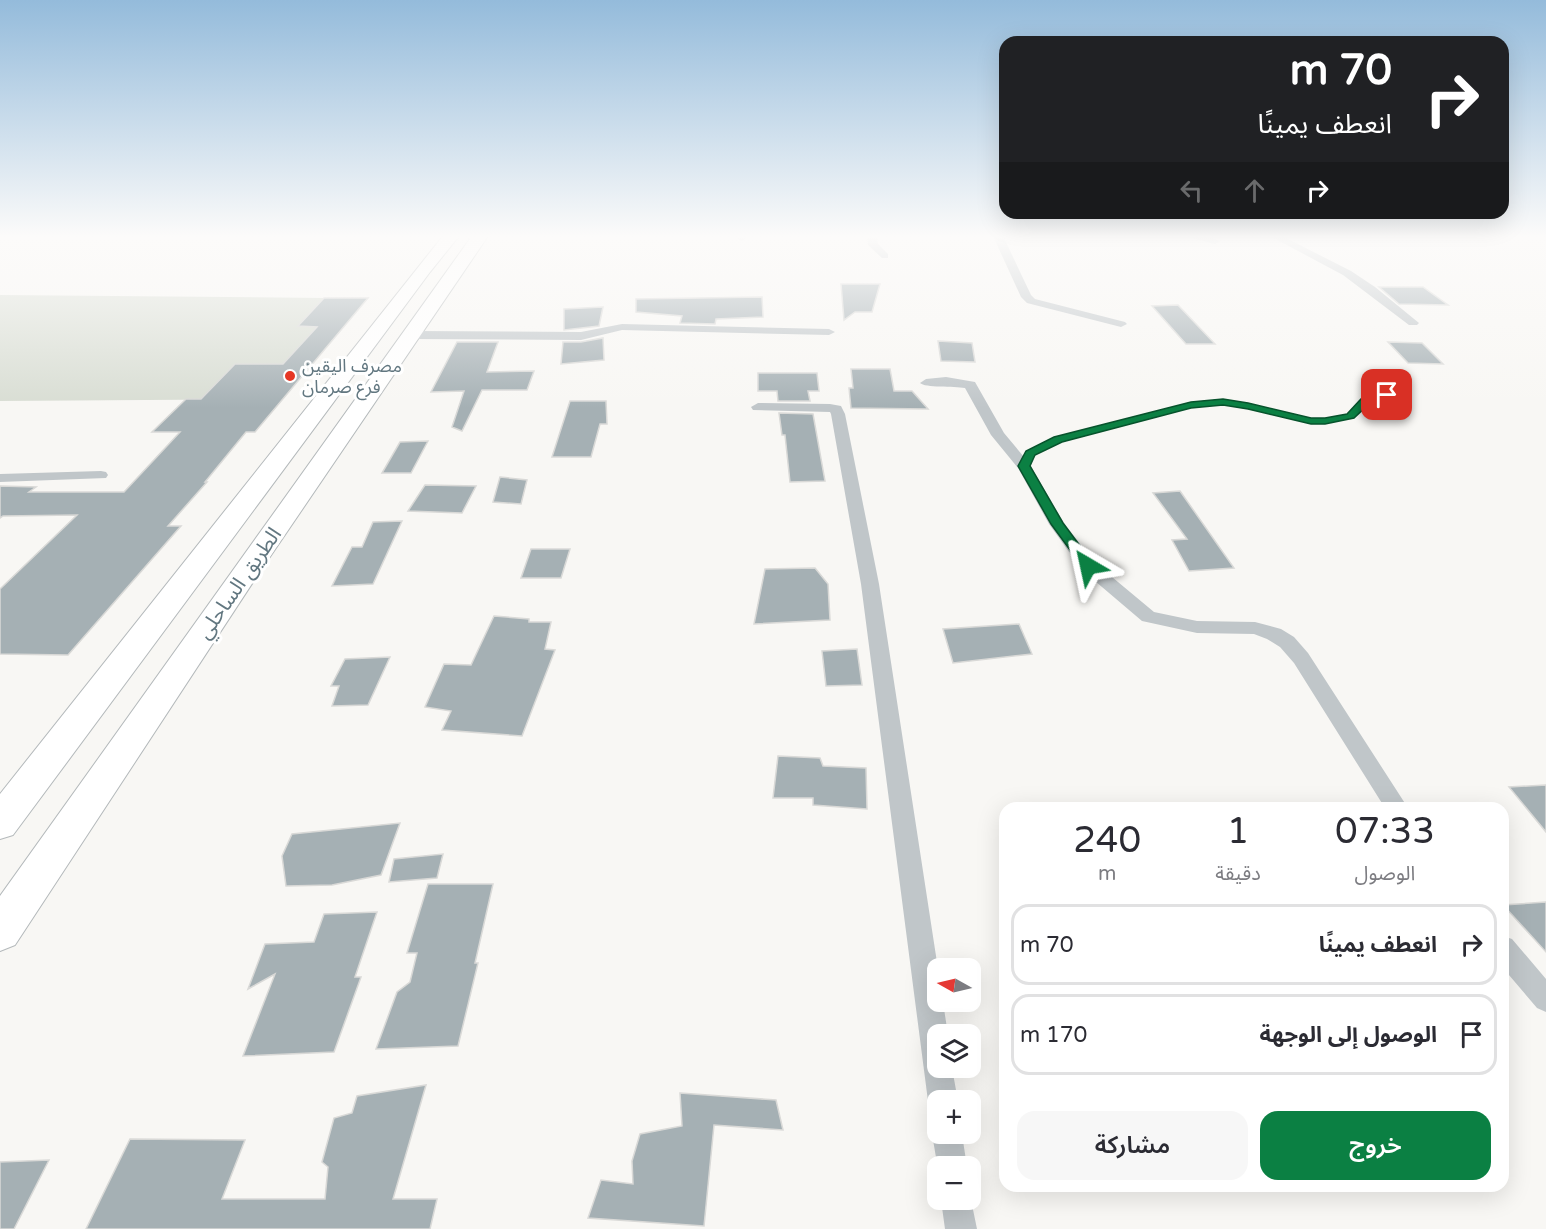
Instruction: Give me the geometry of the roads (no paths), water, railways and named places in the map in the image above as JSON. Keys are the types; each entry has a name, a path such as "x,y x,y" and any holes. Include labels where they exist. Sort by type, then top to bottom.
{"highway":[{"name":"الطريق الساحلي","path":"0,823 405,293"},
{"name":"الطريق الساحلي","path":"0,931 249,567 442,293"}],"street":[{"path":"1024,293 1031,301 1121,324"},
{"path":"1376,293 1413,323"},
{"path":"413,334 581,336 622,327 829,332"},
{"path":"926,383 946,381 970,385 998,435 1024,466 1057,524 1088,566 1148,617 1197,627 1255,628 1275,634 1287,642 1301,658 1393,802"},
{"path":"758,407 830,408 836,409 838,414 870,584 932,1024"},
{"path":"0,478 101,475"},
{"path":"1509,955 1546,999"},
{"path":"958,1210 961,1229"}],"lane":[{"path":"1024,466 1030,453 1058,440 1191,405 1223,402 1311,421 1325,421 1350,416 1365,401 1387,395"}],"place":[{"name":"مصرف اليقين فرع صرمان","path":"290,376"}]}
